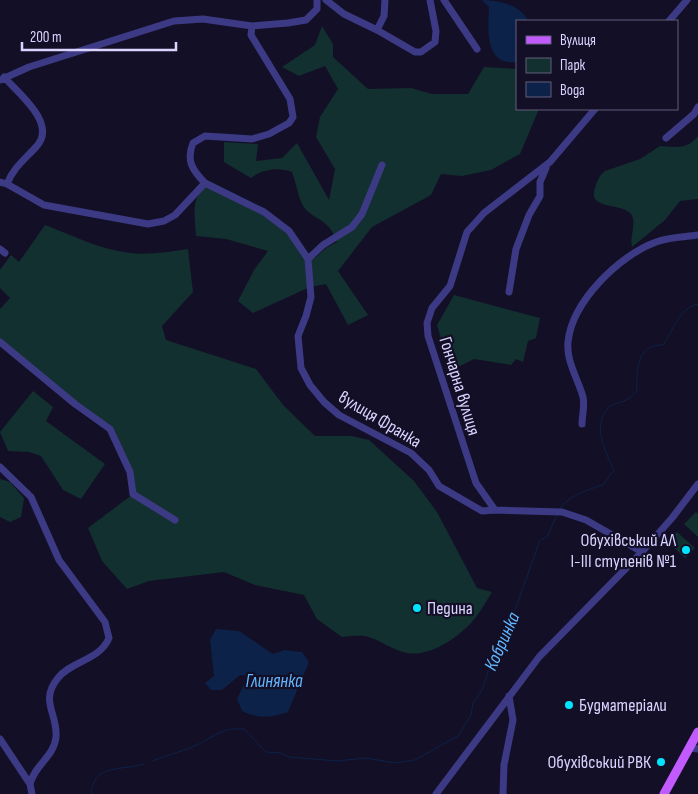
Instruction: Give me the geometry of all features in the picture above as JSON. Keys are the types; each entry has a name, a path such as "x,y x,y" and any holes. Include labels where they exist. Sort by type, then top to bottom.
{"main road":[{"path":"664,794 694,748 698,732"}],"street":[{"path":"205,183 175,215 148,224 44,205 4,183 18,165 38,145 44,132 40,118 2,79 28,67 174,20 203,19 252,26 306,20 317,9 317,0"},
{"path":"326,0 344,14 415,52 421,52 435,42 436,31 430,0"},
{"path":"377,30 384,16 385,0"},
{"path":"444,0 477,49"},
{"path":"670,20 687,0"},
{"path":"252,26 251,35 290,99 293,117 289,124 269,134 252,139 205,136 194,142 189,158 190,165 205,183 264,212 289,231 308,259 323,245 352,227 362,214 382,165"},
{"path":"666,138 694,114 698,107"},
{"name":"Гончарна вулиця","path":"509,292 516,250 526,221 540,196 542,174 550,162 595,110"},
{"name":"Гончарна вулиця","path":"495,510 476,483 428,336 427,323 432,308 450,286 467,232 484,213 550,162"},
{"path":"582,424 583,399 571,366 568,342 577,312 593,287 624,261 656,242 698,235"},
{"name":"вулиця Франка","path":"308,259 310,296 306,316 298,336 301,368 310,385 324,402 339,415 412,453 429,470 439,486 482,511 495,510"},
{"path":"0,342 75,404 110,429 130,472 133,494 175,520"},
{"path":"0,467 31,497 60,560 105,622 109,638 102,650 59,676 52,688 49,701 56,728 54,745 33,772 30,784"},
{"path":"436,794 539,656 642,552 672,518 698,484"},
{"path":"495,510 559,512 586,520 642,552"},
{"path":"505,793 504,765 513,720 509,696"},
{"path":"0,739 30,784 32,794"}],"green space":[{"path":"322,26 333,44 333,57 368,89 411,88 432,94 468,94 484,67 516,69 516,110 539,110 520,154 491,170 462,176 441,174 431,195 372,227 338,271 368,315 348,325 326,284 310,287 253,313 238,301 254,270 268,251 226,239 196,236 196,202 201,191 206,186 263,215 287,234 308,259 315,258 326,248 337,242 325,223 307,211 303,206 292,172 271,170 251,178 224,162 224,142 258,144 256,161 282,158 297,143 329,200 335,169 316,137 320,117 338,89 325,66 299,76 282,67 315,45"},
{"path":"698,136 698,199 680,201 665,220 632,247 632,216 625,210 600,203 596,200 594,195 598,179 605,171 640,159 660,146 685,146"},
{"path":"45,225 97,245 119,251 137,254 188,249 193,292 162,326 166,340 256,369 283,405 315,436 351,436 369,440 414,481 437,512 477,588 492,592 472,622 447,643 429,651 411,654 369,637 342,637 317,619 304,595 255,585 224,572 149,581 127,589 102,561 88,528 133,494 130,472 110,429 0,342 0,309 10,298 0,288 0,270 11,255 19,262"},
{"path":"454,295 540,318 536,338 528,341 523,362 516,359 511,365 474,359 450,371 437,325"},
{"path":"33,391 53,407 46,421 105,464 81,499 63,490 41,456 29,452 8,451 0,432"},
{"path":"0,479 10,482 24,498 21,517 10,522 0,517"},
{"path":"696,512 698,514 698,537 684,524"},
{"path":"677,532 695,548 685,558 668,542"}],"water":[{"path":"482,0 502,2 515,7 527,20 516,20 516,62 506,62 493,52 488,25 489,7"},
{"name":"Глинянка","path":"216,629 239,631 273,654 284,650 302,652 309,662 288,712 265,717 242,711 237,699 248,676 240,675 222,690 211,690 205,683 214,676 210,640"}],"waterway":[{"name":"Кобринка","path":"560,509 573,497 603,485 614,470 604,447 600,431 603,415 608,408 632,396 637,390 638,367 643,354 654,346 663,345 681,315 691,306 698,304"},
{"name":"Кобринка","path":"152,761 197,745 214,735 230,729 244,729 266,752 281,753 289,757 337,761 366,758 395,763 415,760 458,736 471,715 473,703 483,688 492,658 509,627 540,540 547,537 557,515"},
{"name":"Кобринка","path":"91,794 93,784 97,777 103,773 144,764"}],"place":[{"name":"Обухівський АЛ І-ІІІ ступенів №1","path":"686,550"},
{"name":"Педина","path":"417,608"},
{"name":"Будматеріали","path":"569,705"},
{"name":"Обухівський РВК","path":"661,762"}]}
